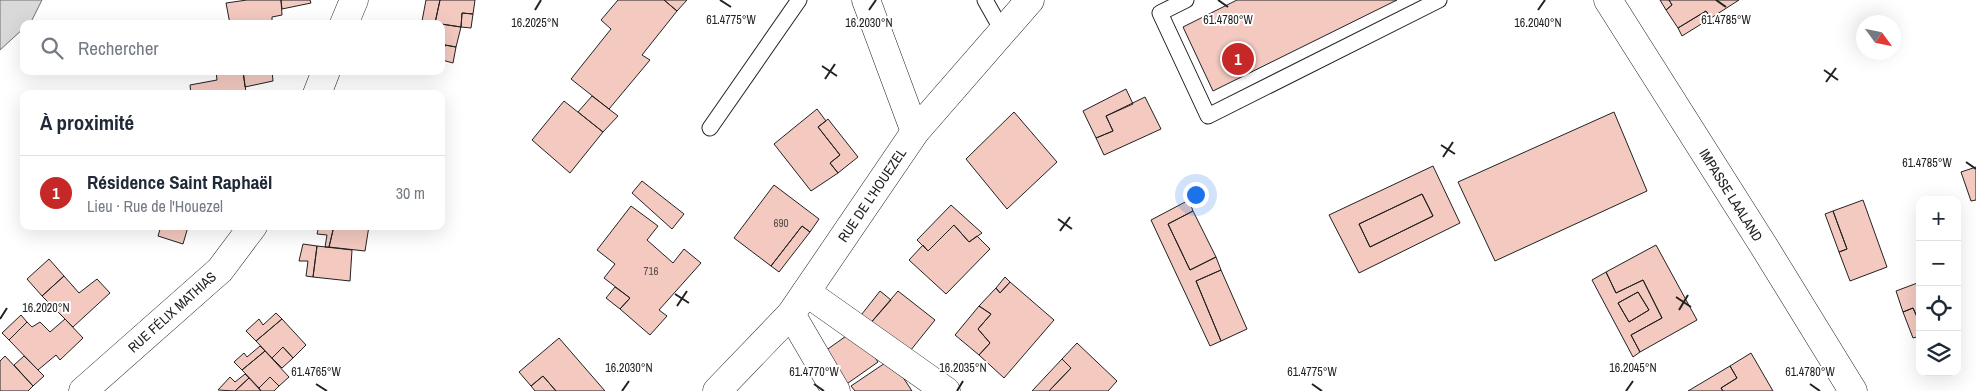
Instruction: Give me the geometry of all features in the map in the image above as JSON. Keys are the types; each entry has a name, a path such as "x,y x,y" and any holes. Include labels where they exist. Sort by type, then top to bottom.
{"street":[{"path":"346,20 354,0"},
{"path":"866,0 915,132"},
{"name":"RUE DE L'HOUEZEL","path":"717,391 791,314 915,132 1030,0"},
{"name":"IMPASSE LAALAND","path":"1608,0 1853,391"},
{"path":"319,90 324,75"},
{"name":"RUE FÉLIX MATHIAS","path":"83,391 220,270 250,230"},
{"path":"806,292 946,391"},
{"path":"791,314 836,391"}],"lane":[{"path":"710,128 799,0"},
{"path":"985,0 1003,32"},
{"path":"1186,0 1160,13 1208,116 1440,0"}],"shaded area":[{"path":"0,0 42,0 32,20 20,20 20,32 0,50"}],"building":[{"path":"247,0 281,0 282,15 272,17 272,20 229,20 226,3"},
{"path":"281,0 310,0 311,3 282,9"},
{"path":"426,0 440,0 436,20 422,20"},
{"path":"440,0 475,0 473,14 462,13 461,27 445,25 445,20 436,20"},
{"path":"618,0 664,0 677,11 642,55 650,60 609,109 571,79 611,29 601,20"},
{"path":"664,0 687,0 677,11"},
{"path":"1237,0 1397,0 1213,91 1183,27"},
{"path":"1660,0 1669,0 1672,5 1666,10"},
{"path":"1669,0 1739,0 1711,18 1706,11 1678,28 1666,10 1672,5"},
{"path":"1706,11 1711,18 1682,36 1678,28"},
{"path":"462,13 473,14 471,28 461,27"},
{"path":"445,25 461,27 456,47 445,45"},
{"path":"445,45 456,47 453,63 445,61"},
{"path":"216,75 244,75 246,90 191,90 190,85 217,80"},
{"path":"244,75 272,75 273,81 245,87"},
{"path":"1126,89 1133,104 1106,116 1113,131 1096,138 1083,111"},
{"path":"592,96 618,116 603,132 578,112"},
{"path":"1145,97 1161,129 1104,155 1096,138 1113,131 1106,116"},
{"path":"564,101 603,132 570,173 532,140"},
{"path":"817,109 826,121 818,127 840,155 830,163 838,173 811,191 774,144"},
{"path":"1014,112 1057,162 1007,209 966,159"},
{"path":"1614,112 1647,191 1495,261 1458,182"},
{"path":"828,119 858,157 838,173 830,163 840,155 818,127"},
{"path":"1433,166 1460,223 1359,273 1329,215","holes":["1422,194 1433,216 1370,247 1359,224"]},
{"path":"1976,167 1976,200 1971,201 1961,172"},
{"path":"642,181 684,214 672,229 632,193"},
{"path":"774,185 819,219 810,232 802,226 771,266 734,238"},
{"path":"1422,194 1433,216 1370,247 1359,224"},
{"path":"1189,200 1193,211 1168,224 1190,270 1216,257 1221,270 1196,281 1221,341 1210,346 1151,220"},
{"path":"1863,200 1887,267 1850,281 1839,252 1847,249 1833,211"},
{"path":"951,205 982,233 969,242 954,225 928,251 917,240"},
{"path":"631,206 658,226 647,240 673,263 684,249 701,263 659,310 667,316 650,335 620,309 630,298 604,278 615,264 597,250"},
{"path":"1193,211 1216,257 1190,270 1168,224"},
{"path":"1833,211 1847,249 1839,252 1825,214"},
{"path":"954,225 969,242 977,236 990,249 946,294 909,260 923,245 928,251"},
{"path":"802,226 810,232 779,272 771,266"},
{"path":"160,230 187,230 183,244 158,236"},
{"path":"318,230 333,230 329,247 325,247 327,235 317,234"},
{"path":"333,230 368,230 365,251 329,247"},
{"path":"303,244 317,246 313,277 306,276 308,261 299,261"},
{"path":"1656,245 1697,320 1640,352 1631,335 1662,318 1643,280 1616,293 1606,272"},
{"path":"317,246 352,250 350,281 313,277"},
{"path":"49,259 64,276 42,296 27,279"},
{"path":"1221,270 1247,329 1221,341 1196,281"},
{"path":"1606,272 1616,293 1643,280 1662,318 1631,335 1640,352 1633,357 1592,280","holes":["1638,292 1649,310 1629,322 1618,303"]},
{"path":"64,276 79,293 97,279 110,293 73,327 42,296"},
{"path":"1005,277 1010,282 1000,293 996,288"},
{"path":"1010,282 1054,320 1004,378 979,355 990,343 978,329 991,314 979,306 996,288 1000,293"},
{"path":"1916,284 1916,315 1913,308 1903,312 1896,291"},
{"path":"615,287 630,298 620,309 606,298"},
{"path":"880,291 891,300 868,326 858,319"},
{"path":"898,291 935,320 906,356 868,326"},
{"path":"1638,292 1649,310 1629,322 1618,303"},
{"path":"979,306 991,314 978,329 990,343 979,355 955,335"},
{"path":"1913,308 1916,314 1916,337 1913,338 1903,312"},
{"path":"276,313 282,319 256,341 246,331 259,319 263,325"},
{"path":"21,315 27,322 9,340 2,333"},
{"path":"65,319 83,338 60,360 56,355 38,370 9,340 27,322 32,327 40,322 50,332"},
{"path":"282,319 306,345 293,358 283,347 272,358 256,341"},
{"path":"856,329 878,362 841,388 818,356"},
{"path":"559,338 605,391 556,391 543,376 531,386 519,372"},
{"path":"1077,343 1117,381 1108,391 1049,391 1071,368 1062,359"},
{"path":"260,346 265,351 242,370 234,362 244,353 247,357"},
{"path":"283,347 293,358 282,368 272,358"},
{"path":"265,351 289,377 279,386 270,377 259,388 242,370"},
{"path":"1751,353 1773,391 1723,391 1721,388 1737,378 1730,366"},
{"path":"5,356 33,386 28,391 0,391 0,361"},
{"path":"24,356 44,376 33,386 14,365"},
{"path":"891,359 912,391 855,391 851,386"},
{"path":"1062,359 1071,368 1049,391 1032,391"},
{"path":"1730,366 1737,378 1721,388 1723,391 1688,391"},
{"path":"245,374 249,378 235,391 218,390 230,377 235,382"},
{"path":"543,376 556,391 535,391 531,386"},
{"path":"270,377 279,386 274,391 261,391 259,388"},
{"path":"249,378 261,391 235,391"}],"place":[{"name":"Résidence Saint Raphaël","path":"1238,59"}]}
